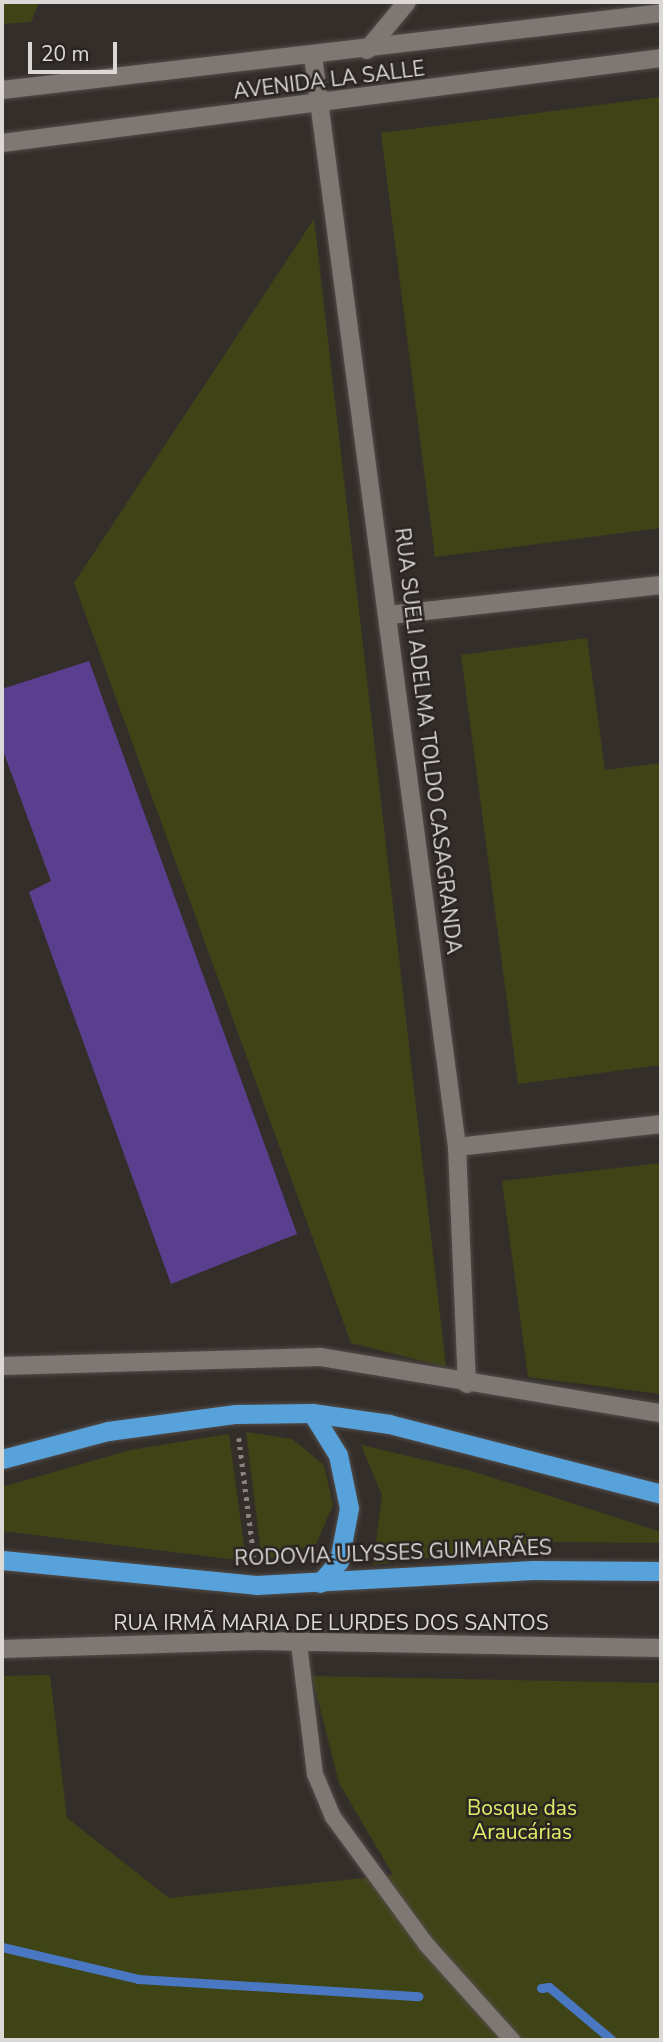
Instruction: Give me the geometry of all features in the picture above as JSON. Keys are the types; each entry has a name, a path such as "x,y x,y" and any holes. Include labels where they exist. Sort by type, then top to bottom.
{"highway":[{"path":"312,1413 338,1455 349,1508 339,1561 320,1583"},
{"path":"2,1459 108,1431 236,1414 312,1413 389,1424 661,1494"},
{"name":"RODOVIA ULYSSES GUIMARÃES","path":"2,1560 256,1585 533,1570 661,1571"}],"street":[{"path":"367,50 407,2"},
{"name":"AVENIDA LA SALLE","path":"2,90 367,50 661,13"},
{"name":"RUA SUELI ADELMA TOLDO CASAGRANDA","path":"313,56 390,615 457,1147 467,1384"},
{"name":"AVENIDA LA SALLE","path":"2,143 319,106 661,58"},
{"path":"390,615 661,585"},
{"path":"457,1147 661,1124"},
{"path":"2,1366 321,1357 467,1384 661,1413"},
{"name":"RUA IRMÃ MARIA DE LURDES DOS SANTOS","path":"2,1649 299,1644 661,1648"}],"lane":[{"path":"299,1644 315,1774 333,1817 426,1944 512,2040"}],"path":[{"path":"239,1438 254,1557"}],"green space":[{"path":"2,2 39,2 31,22 2,24"},
{"path":"661,97 661,528 435,557 381,133"},
{"path":"314,219 446,1367 351,1343 74,583"},
{"path":"587,638 605,770 661,763 661,1065 518,1084 461,655"},
{"path":"661,1163 661,1394 528,1377 502,1181"},
{"path":"246,1432 292,1439 324,1465 333,1505 316,1544 262,1561"},
{"path":"229,1434 246,1561 2,1531 2,1487 130,1450"},
{"path":"361,1445 472,1471 661,1532 661,1543 549,1542 373,1565 382,1495"},
{"name":"Bosque das Araucárias","path":"50,1675 67,1818 169,1898 393,1875 339,1783 312,1676 661,1683 661,2040 2,2040 2,1676"}],"building":[{"path":"89,661 297,1234 171,1284 29,892 51,881 2,748 2,689"}],"waterway":[{"path":"2,1947 138,1979 418,1996"},
{"path":"541,1988 549,1987 612,2040"}]}
